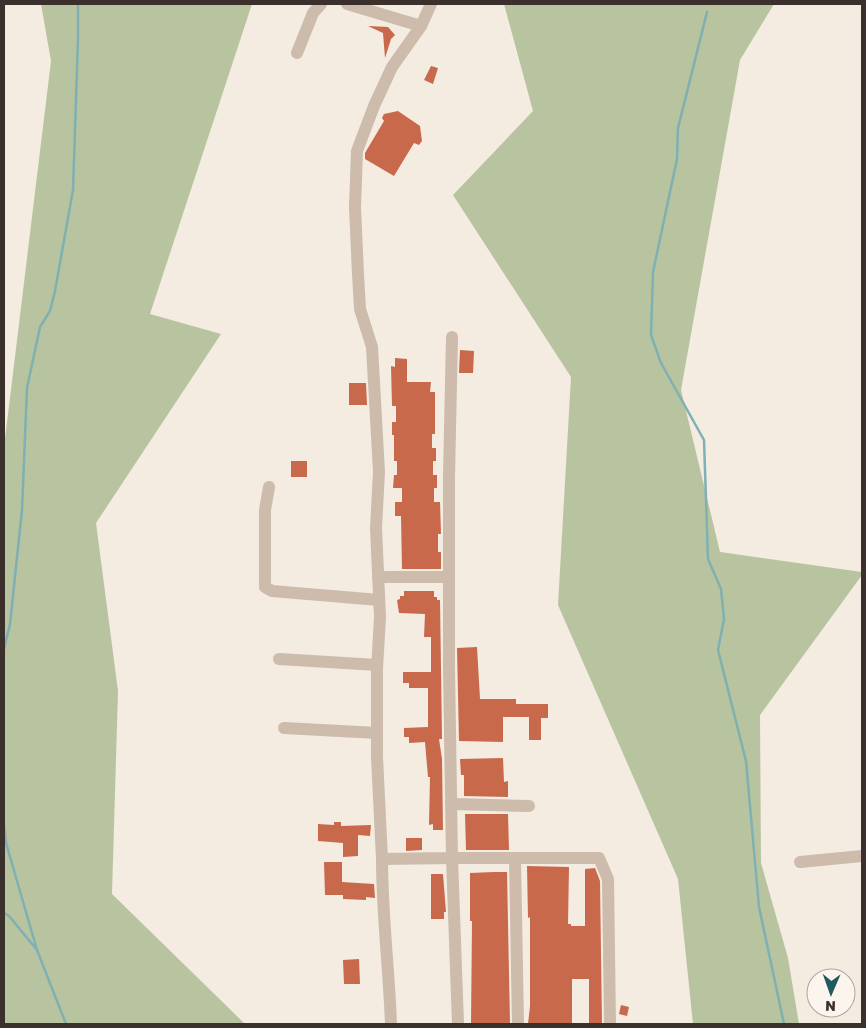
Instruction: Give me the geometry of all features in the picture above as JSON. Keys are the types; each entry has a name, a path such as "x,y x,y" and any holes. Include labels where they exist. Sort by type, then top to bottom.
{"street":[{"path":"297,52 313,13 321,4"},
{"path":"347,4 421,26"},
{"path":"391,1024 383,903 377,733 379,600 376,528 379,472 372,347 360,309 355,207 357,151 374,106 392,67 421,26 431,4"},
{"path":"452,337 449,577 452,858 458,1024"},
{"path":"269,488 265,510 265,587 272,591 379,600"},
{"path":"378,577 449,577"},
{"path":"279,659 377,665"},
{"path":"284,728 377,733"},
{"path":"452,804 529,806"},
{"path":"800,862 862,856"},
{"path":"382,859 598,858 608,879 610,1024"},
{"path":"516,859 518,1024"}],"green space":[{"path":"41,4 252,4 150,314 221,334 96,523 118,691 112,894 245,1024 4,1024 4,447 51,61"},
{"path":"504,4 774,4 740,60 681,390 720,552 862,572 862,575 760,715 761,863 788,958 799,1024 693,1024 678,879 558,605 571,377 453,195 533,111"}],"building":[{"path":"368,26 388,27 395,35 391,39 385,58 383,33"},
{"path":"431,66 438,68 433,84 424,80"},
{"path":"398,111 420,126 422,141 419,145 414,143 394,176 365,159 365,153 384,121 382,118 384,114"},
{"path":"460,350 474,351 473,373 459,373"},
{"path":"395,358 407,359 407,382 431,382 430,392 435,392 435,434 432,434 432,448 436,448 436,461 433,461 433,475 437,475 437,488 434,488 434,502 440,502 441,534 438,534 438,552 441,552 441,569 402,569 401,516 395,516 395,502 402,502 402,488 393,488 394,475 397,475 397,461 394,461 394,435 392,435 392,422 396,422 396,406 392,406 391,366 395,367"},
{"path":"349,383 366,383 367,405 349,405"},
{"path":"291,461 307,461 307,477 291,477"},
{"path":"404,591 434,591 434,597 440,600 442,739 439,739 442,759 443,830 433,830 433,824 429,825 430,777 428,777 425,742 409,743 409,737 404,737 404,728 428,727 428,688 409,688 409,683 403,683 403,672 431,672 431,637 424,637 425,614 399,613 397,600 400,599 400,596 404,596"},
{"path":"477,647 480,699 516,699 516,704 548,704 548,718 541,718 541,740 529,740 529,717 503,717 503,742 459,741 457,648"},
{"path":"503,758 504,782 508,781 508,797 464,796 464,775 461,775 460,759"},
{"path":"465,814 508,814 509,850 466,850"},
{"path":"334,822 341,822 341,826 371,825 370,836 358,835 358,856 343,857 343,843 318,841 318,824 334,825"},
{"path":"406,838 422,838 422,850 406,851"},
{"path":"324,862 342,862 342,882 374,884 375,898 366,897 366,900 343,899 343,895 325,895"},
{"path":"527,866 569,867 568,924 571,924 571,926 585,926 585,869 595,868 600,881 602,1023 589,1023 589,979 572,979 572,1024 528,1024 530,1006 530,917 528,918"},
{"path":"507,872 510,1024 471,1024 472,921 470,921 470,873"},
{"path":"431,874 443,874 446,912 444,912 444,919 431,919"},
{"path":"359,959 360,984 344,984 343,960"},
{"path":"621,1005 629,1007 627,1016 619,1014"}],"waterway":[{"path":"4,649 10,624 22,510 27,388 40,327 50,311 55,291 73,190 78,4"},
{"path":"707,12 678,128 677,159 653,272 651,335 661,363 704,440 708,559 721,589 724,619 718,650 746,761 759,907 784,1024"},
{"path":"4,825 6,843 37,950"},
{"path":"4,913 9,916 37,950 66,1024"}]}
